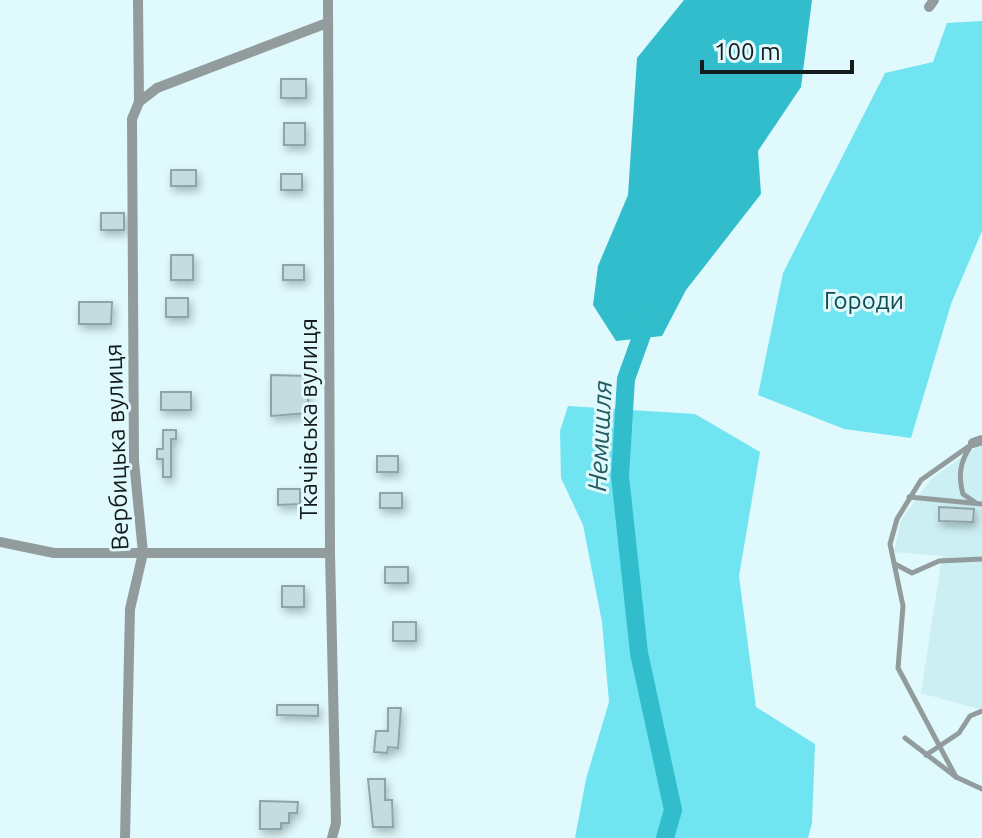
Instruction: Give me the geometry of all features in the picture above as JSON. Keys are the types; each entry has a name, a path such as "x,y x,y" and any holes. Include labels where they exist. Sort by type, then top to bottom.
{"street":[{"name":"Вербицька вулиця","path":"125,838 130,609 143,553 137,522 134,445 132,119 139,102 138,0"},
{"name":"Ткачівська вулиця","path":"328,0 330,553 336,823 332,838"},
{"path":"139,102 157,88 327,23"},
{"path":"0,542 54,553 330,553"}],"lane":[{"path":"956,777 898,668 903,606 890,544 897,519 921,480 978,442"},
{"path":"978,442 962,459 959,481 963,494 979,504"},
{"path":"909,497 979,504"},
{"path":"894,564 912,573 939,561 982,559"},
{"path":"926,755 959,733 970,716 982,711"},
{"path":"905,738 956,777 982,789"}],"shaded area":[{"path":"684,0 812,0 801,87 758,151 761,194 686,290 662,336 616,341 593,305 598,266 628,195 637,58"},
{"path":"982,443 982,710 921,693 942,556 894,552 901,520 931,479"}],"green space":[{"name":"Городи","path":"982,21 982,231 951,304 911,438 844,429 758,395 783,273 885,73 933,62 947,23"},
{"path":"568,406 695,414 760,452 739,576 756,707 815,744 812,823 808,838 575,838 586,779 609,702 602,622 583,525 561,478 560,431"}],"building":[{"path":"281,79 306,79 306,98 281,98"},
{"path":"284,123 305,123 305,145 284,145"},
{"path":"171,170 196,170 196,186 171,186"},
{"path":"281,174 302,174 302,190 281,190"},
{"path":"101,213 124,213 124,230 101,230"},
{"path":"171,255 193,255 193,280 171,280"},
{"path":"283,265 304,265 304,280 283,280"},
{"path":"166,298 188,298 188,317 166,317"},
{"path":"79,302 112,302 111,324 79,324"},
{"path":"271,375 308,376 308,413 271,416"},
{"path":"161,392 191,392 191,410 161,410"},
{"path":"163,430 176,430 176,439 171,439 171,477 163,477 163,459 157,459 157,449 163,449"},
{"path":"377,456 398,456 398,472 377,472"},
{"path":"278,489 300,489 300,504 278,505"},
{"path":"380,493 402,493 402,508 380,508"},
{"path":"939,507 974,509 973,522 939,521"},
{"path":"385,567 408,567 408,583 385,583"},
{"path":"282,586 304,586 304,607 282,607"},
{"path":"393,622 416,622 416,641 393,641"},
{"path":"277,705 318,705 318,716 277,715"},
{"path":"388,708 401,708 398,748 388,747 387,753 374,752 376,731 388,731"},
{"path":"368,779 385,779 385,800 392,800 393,827 373,827"},
{"path":"260,801 298,802 297,813 289,813 289,823 281,823 281,829 260,829"}],"waterway":[{"name":"Немишля","path":"649,315 626,379 620,476 639,653 673,810 665,838"}]}
